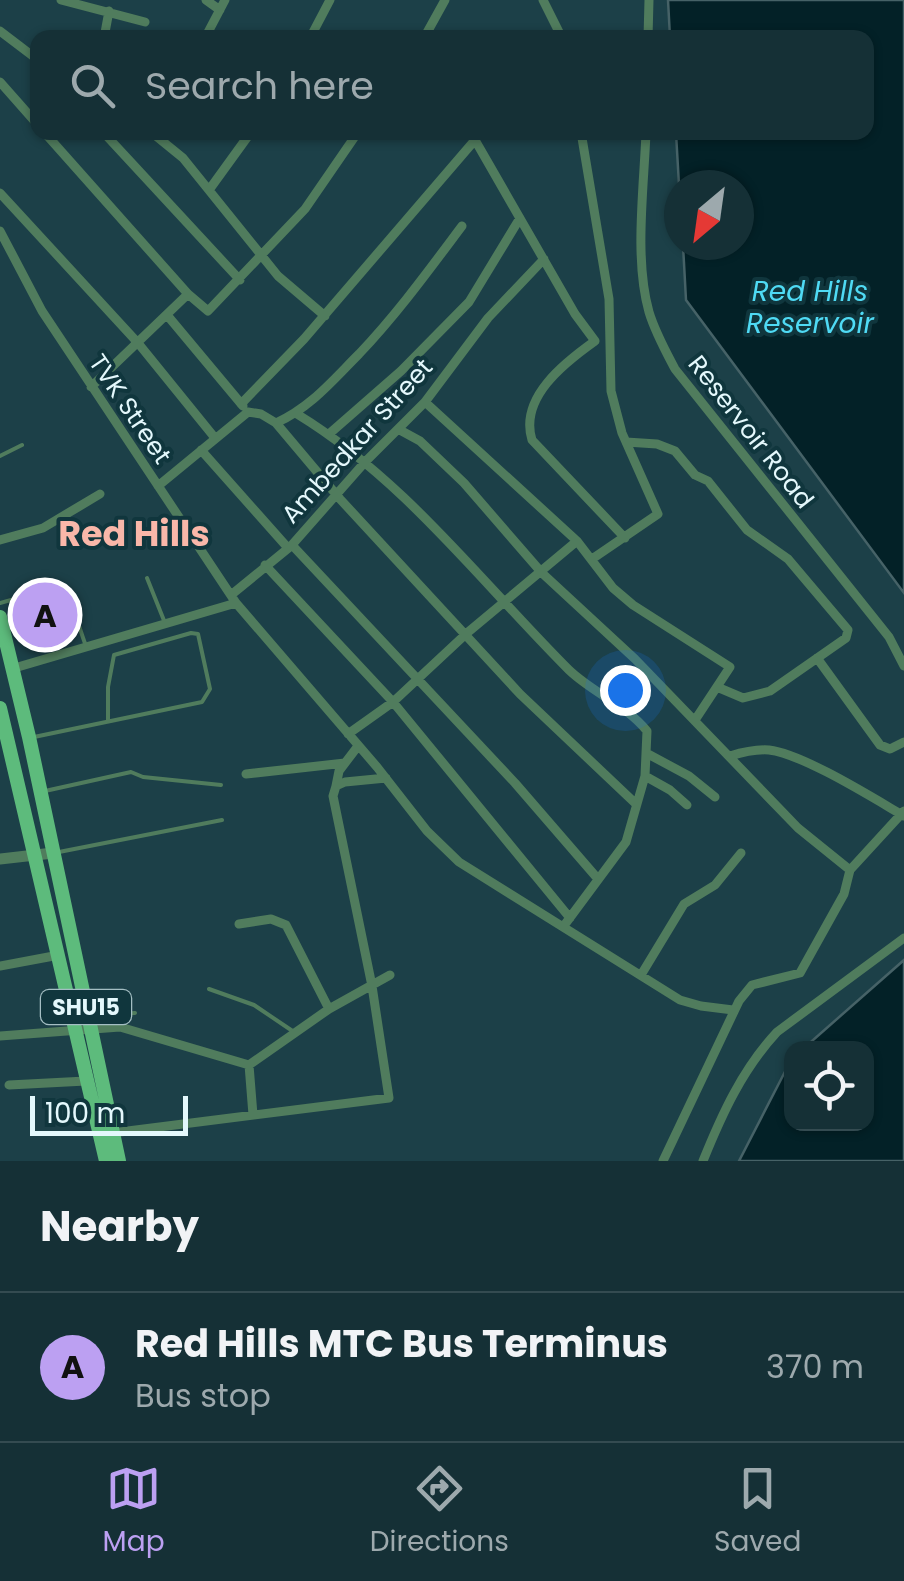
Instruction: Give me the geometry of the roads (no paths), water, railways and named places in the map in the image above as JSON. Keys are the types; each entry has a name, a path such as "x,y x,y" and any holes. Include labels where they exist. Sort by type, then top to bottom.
{"main road":[{"name":"SHU15","path":"0,617 52,853 106,1134 106,1161"},
{"name":"SHU15","path":"0,708 58,955 85,1024 86,1082 119,1161"}],"street":[{"path":"61,0 144,22"},
{"path":"206,0 223,5 209,30"},
{"path":"314,30 330,0"},
{"path":"428,30 444,0"},
{"path":"543,0 558,30"},
{"path":"648,30 649,0"},
{"path":"105,30 108,11"},
{"path":"0,31 30,54"},
{"path":"0,82 30,116"},
{"path":"51,140 188,294 208,311 305,209 352,140"},
{"path":"110,140 240,280"},
{"path":"161,140 182,158 262,257 324,316"},
{"path":"209,190 245,140"},
{"path":"158,486 245,408 475,140 574,314 595,341 555,373 537,399 527,424 532,440 624,538"},
{"path":"582,140 609,299 611,391 626,442 658,514 592,559"},
{"name":"Reservoir Road","path":"646,140 642,269 648,310 659,340 675,368 889,637 904,666"},
{"path":"0,193 138,343 215,438"},
{"path":"330,434 401,371 469,302 520,218"},
{"path":"276,423 296,414 324,392 382,331 462,226"},
{"name":"TVK Street","path":"0,231 42,312 233,599 427,831 459,862 690,1004 733,1010"},
{"path":"0,258 12,255"},
{"name":"Ambedkar Street","path":"233,599 290,547 365,462 425,402 488,318 544,259"},
{"path":"91,388 188,294"},
{"path":"167,315 245,408 276,423 336,495 533,706 635,803"},
{"path":"425,402 577,541 613,588 633,606 730,667 695,720"},
{"path":"296,414 330,434 398,489 578,678 638,720 647,731 645,776 626,842 563,927"},
{"path":"398,428 420,441 464,483 542,573 584,609 798,828 850,870"},
{"path":"626,442 657,444 675,452 696,475 708,480 748,530 788,558 848,630 846,638 770,691 743,698 717,686"},
{"path":"202,450 418,678 598,880"},
{"path":"0,540 42,528 100,494"},
{"path":"348,734 393,702 466,634 577,541"},
{"path":"265,566 393,702 570,918"},
{"path":"11,669 233,599"},
{"path":"818,658 880,746 890,748 904,742"},
{"path":"106,1134 389,1098 372,986 333,796 339,771 358,746"},
{"path":"664,1161 733,1010 752,985 800,973 844,894 850,870 903,814 858,788 773,750 730,756"},
{"path":"648,754 689,776 715,797"},
{"path":"246,774 345,763"},
{"path":"645,776 670,790 687,806"},
{"path":"336,786 386,778"},
{"path":"0,859 52,853"},
{"path":"641,974 684,904 716,885 741,853"},
{"path":"239,924 271,918 286,925 329,1008"},
{"path":"703,1161 745,1072 762,1048 777,1032 904,938"},
{"path":"0,966 58,955"},
{"path":"250,1064 329,1008 390,975"},
{"path":"0,1036 85,1024 120,1027 250,1064"},
{"path":"250,1064 253,1115"},
{"path":"10,1085 86,1082"}],"lane":[{"path":"0,456 22,445"},
{"path":"147,578 165,623"},
{"path":"0,603 53,588 59,590 68,600 86,646"},
{"path":"29,738 195,704 207,698 210,688 198,634 191,632 114,655 108,687 108,721"},
{"path":"40,792 130,772 143,777 221,785"},
{"path":"52,853 222,820"},
{"path":"209,989 254,1005 294,1032"},
{"path":"85,1024 135,1014"}],"water":[{"name":"Red Hills Reservoir","path":"668,0 904,0 904,593 686,300 684,260 754,260 754,170 678,170 676,140 874,140 874,30 670,30"},
{"path":"904,960 904,1161 739,1161 784,1074 784,1131 874,1131 874,1041 812,1041"}],"place":[{"name":"Red Hills MTC Bus Terminus","path":"45,615"}],"district":[{"name":"Red Hills","path":"134,533"}]}
